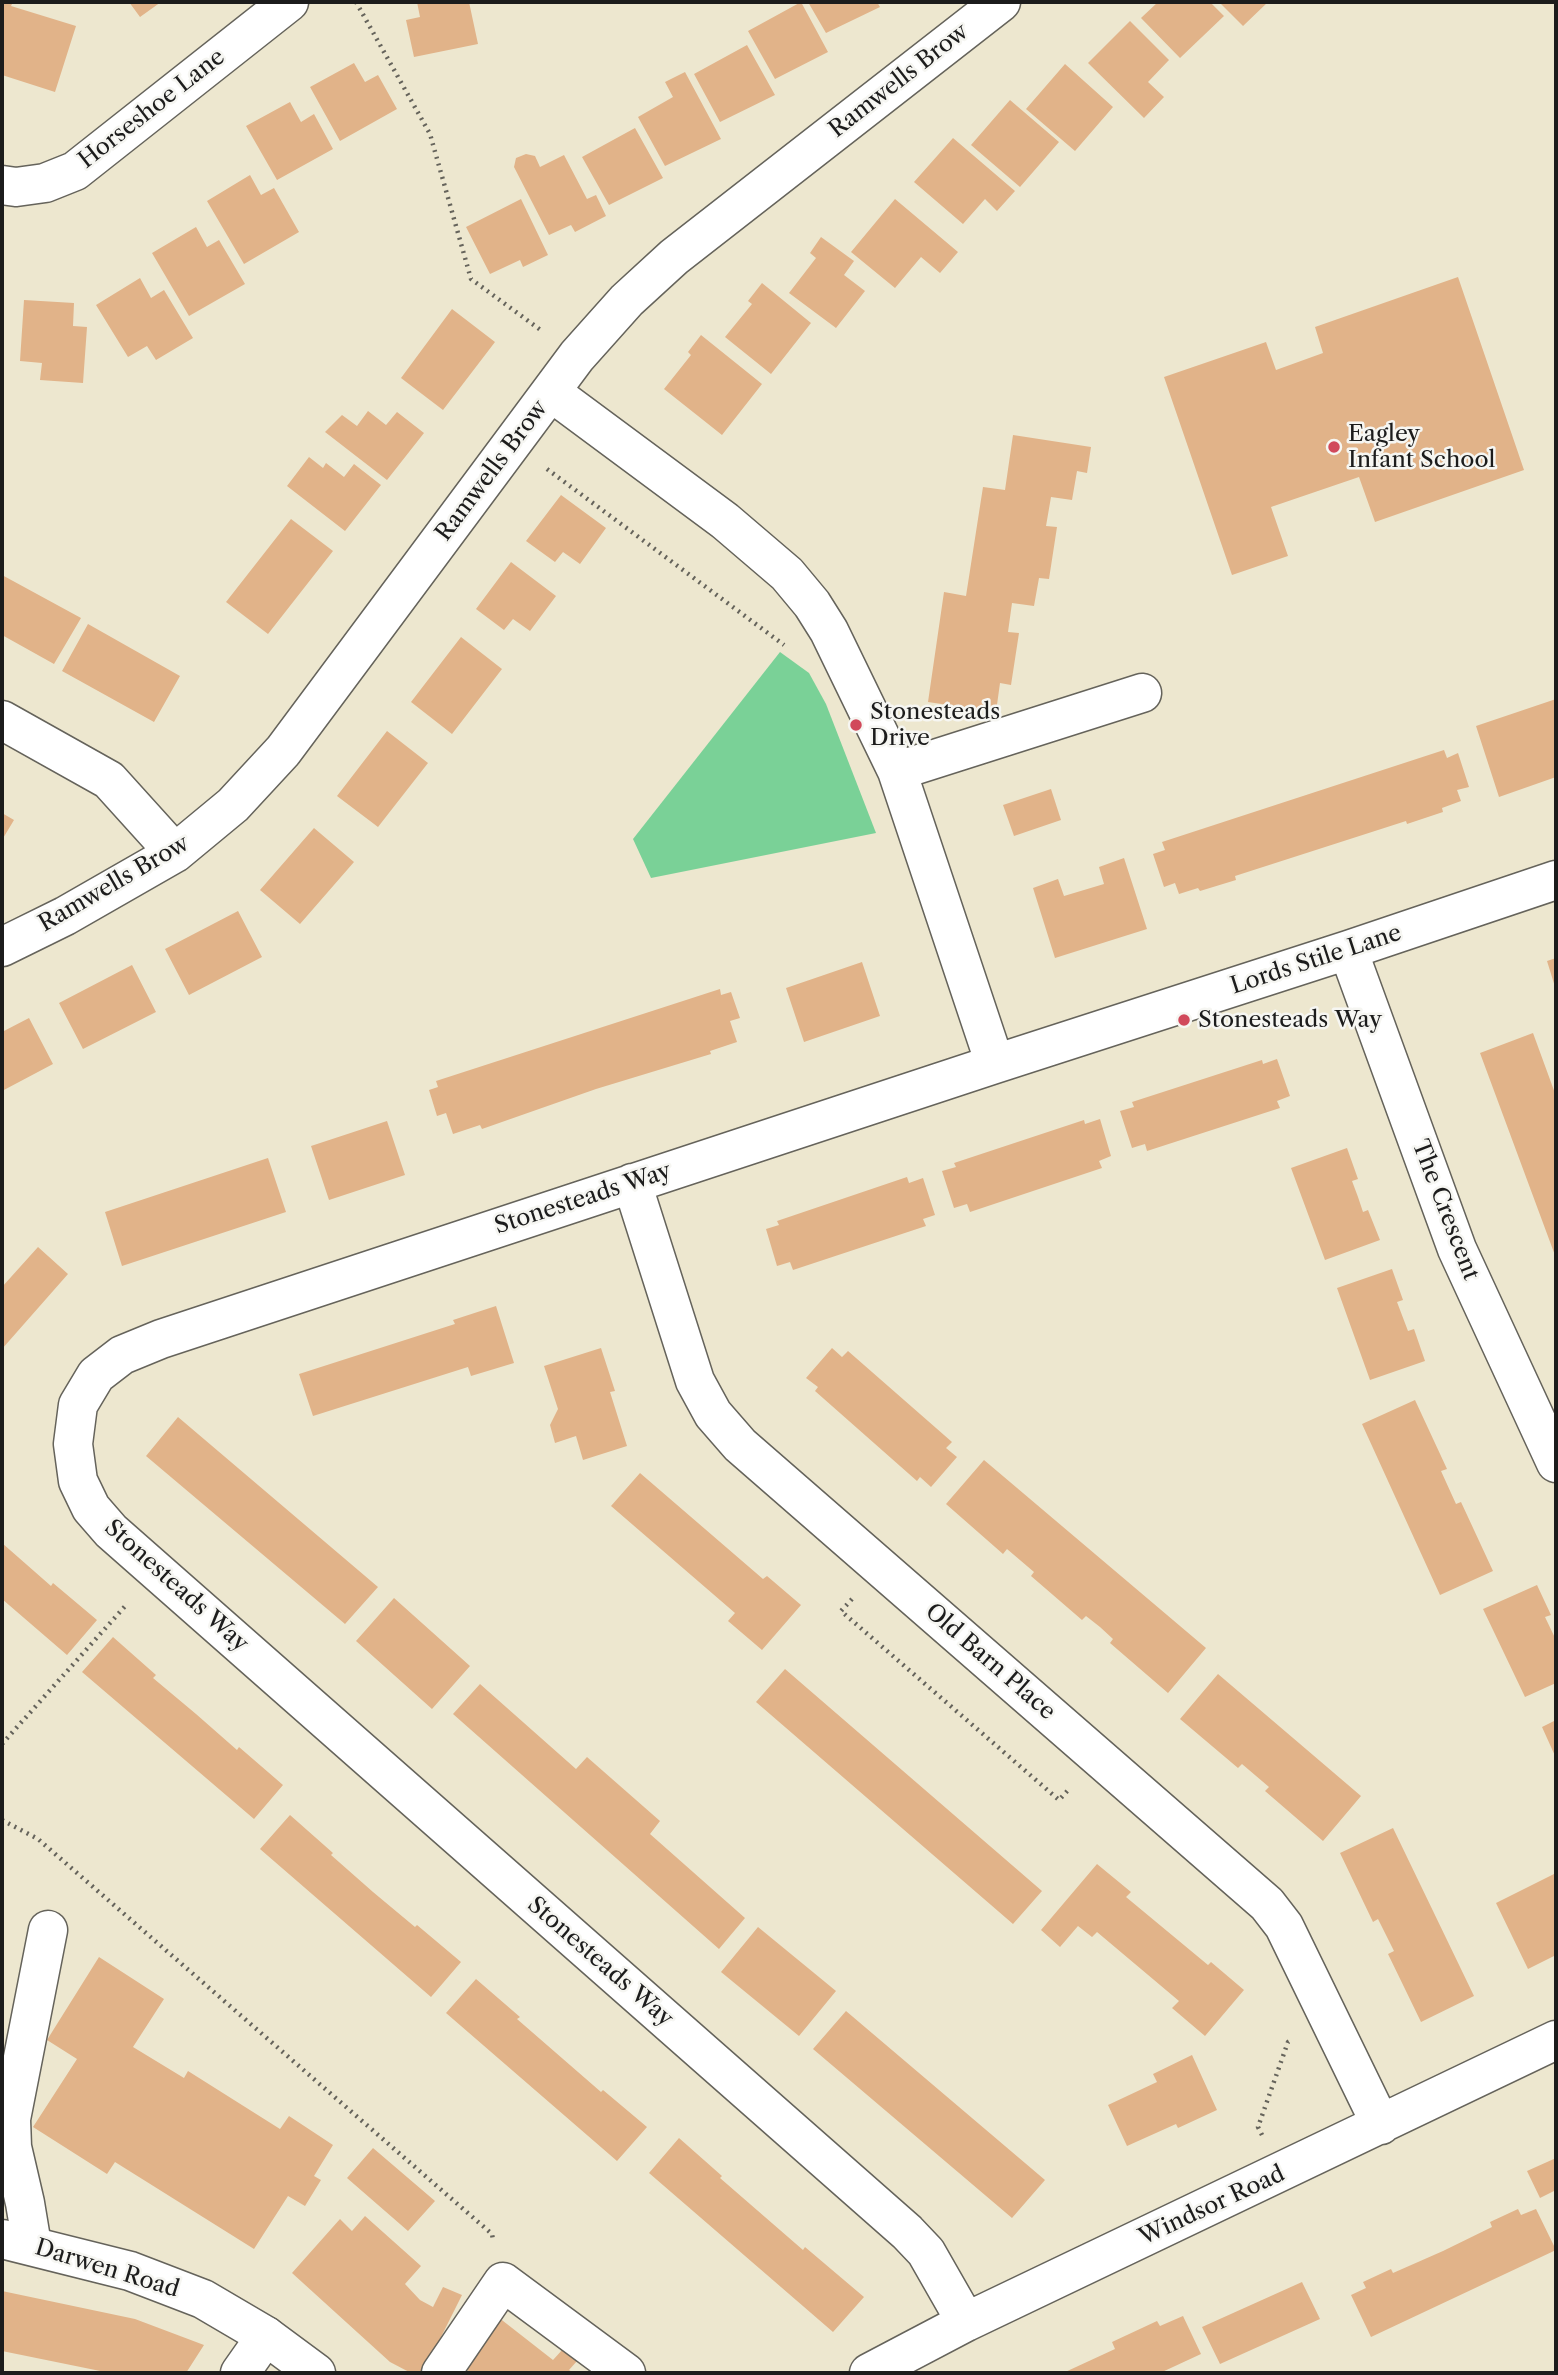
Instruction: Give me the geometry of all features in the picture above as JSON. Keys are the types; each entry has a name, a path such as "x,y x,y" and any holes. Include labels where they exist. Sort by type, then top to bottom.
{"street":[{"name":"Horseshoe Lane","path":"2,185 16,187 45,183 75,171 289,2"},
{"name":"Ramwells Brow","path":"2,947 65,916 176,853 233,805 283,751 577,356 627,300 674,257 1001,2"},
{"path":"551,392 725,521 787,573 812,604 829,631 897,771 995,1064"},
{"path":"897,771 1142,693"},
{"path":"2,720 108,780 176,853"},
{"name":"Lords Stile Lane","path":"995,1064 1556,880"},
{"name":"The Crescent","path":"1348,950 1457,1249 1556,1461"},
{"name":"Stonesteads Way","path":"966,2322 926,2252 907,2232 111,1531 91,1508 78,1481 73,1444 78,1405 96,1375 122,1355 161,1339 995,1064"},
{"name":"Old Barn Place","path":"632,1183 695,1381 713,1414 740,1445 1267,1905 1284,1926 1381,2126"},
{"path":"17,2242 25,2203 12,2147 11,2119 48,1930"},
{"name":"Windsor Road","path":"869,2373 966,2322 1381,2126 1556,2040"},
{"name":"Darwen Road","path":"17,2242 130,2271 203,2298 266,2336 316,2373"},
{"path":"441,2373 503,2282 626,2373"},
{"path":"240,2373 266,2336"}],"path":[{"path":"356,2 430,134 471,279 577,356"},
{"path":"512,443 785,646"},
{"path":"879,1566 841,1611 1059,1800 1100,1757"},
{"path":"2,1744 157,1572"},
{"path":"2,1820 38,1839 492,2234 503,2282"},
{"path":"1279,2174 1258,2127 1288,2042 1330,2022"}],"green space":[{"path":"780,652 809,673 826,704 876,833 651,878 633,839"}],"building":[{"path":"2,2 13,2 11,6 76,26 55,92 2,75"},
{"path":"129,2 161,2 140,17"},
{"path":"417,2 469,2 478,44 414,57 406,20 420,17"},
{"path":"801,2 828,52 775,79 748,31"},
{"path":"808,2 877,2 880,7 826,33"},
{"path":"1158,2 1210,2 1224,16 1180,58 1141,18"},
{"path":"1219,2 1268,2 1243,26"},
{"path":"1130,21 1169,60 1148,82 1164,97 1144,118 1088,63"},
{"path":"747,45 775,95 720,122 694,74"},
{"path":"354,63 365,82 378,75 397,109 340,141 310,87"},
{"path":"1065,64 1113,107 1075,151 1026,109"},
{"path":"685,72 721,139 665,166 638,117 673,97 665,82"},
{"path":"1010,100 1059,142 1020,187 971,145"},
{"path":"290,102 301,122 314,114 333,149 277,180 246,126"},
{"path":"635,128 663,178 609,205 582,157"},
{"path":"953,138 1015,191 997,211 985,199 963,224 914,182"},
{"path":"526,154 535,156 540,167 564,155 587,199 596,195 606,216 575,232 571,225 549,235 514,167 516,158"},
{"path":"250,175 261,195 274,188 299,232 244,264 207,201"},
{"path":"521,199 548,255 523,267 520,260 490,274 466,227"},
{"path":"895,199 958,252 940,273 921,257 895,288 851,252"},
{"path":"196,227 207,247 219,240 245,284 189,316 152,253"},
{"path":"821,237 854,261 844,275 865,291 836,328 789,293 816,258 810,253"},
{"path":"1458,277 1524,470 1375,522 1359,477 1271,507 1288,556 1232,575 1164,377 1266,342 1276,370 1323,353 1315,327"},
{"path":"140,278 151,298 164,290 193,338 156,360 147,346 128,357 96,305"},
{"path":"762,283 811,323 771,374 725,337 752,304 748,301"},
{"path":"24,300 74,303 73,326 87,327 83,383 40,380 42,363 20,361"},
{"path":"452,309 495,342 443,410 401,378"},
{"path":"701,335 762,384 722,435 664,389 691,355 688,352"},
{"path":"368,411 386,425 397,412 424,433 387,480 325,432 342,415 357,426"},
{"path":"1013,435 1091,447 1087,473 1077,471 1072,500 1051,497 1046,526 1057,527 1049,579 1039,578 1034,606 1012,603 1008,632 1019,633 1011,685 1000,683 996,712 928,702 944,592 966,596 983,487 1005,490"},
{"path":"309,457 323,468 326,463 344,477 354,464 381,485 345,531 287,486"},
{"path":"561,495 606,528 580,564 563,552 555,562 526,541"},
{"path":"291,519 333,551 268,634 226,602"},
{"path":"511,562 556,596 530,631 513,619 504,630 476,609"},
{"path":"2,575 81,618 54,664 2,635"},
{"path":"88,624 180,676 154,722 62,671"},
{"path":"461,637 502,669 452,734 411,702"},
{"path":"1556,699 1556,777 1499,797 1476,726"},
{"path":"387,731 428,763 378,827 337,796"},
{"path":"1444,750 1447,758 1458,753 1469,787 1457,790 1461,801 1442,808 1443,812 1407,824 1406,821 1235,876 1236,880 1200,891 1198,888 1179,894 1175,883 1164,887 1153,854 1165,850 1162,842"},
{"path":"1051,789 1061,820 1014,836 1003,805"},
{"path":"2,813 14,820 2,840"},
{"path":"314,828 354,862 300,924 260,890"},
{"path":"1124,858 1147,929 1055,958 1033,888 1058,879 1064,896 1104,884 1099,867"},
{"path":"238,911 262,957 189,995 165,949"},
{"path":"1556,958 1556,990 1547,961"},
{"path":"862,962 880,1016 804,1042 786,988"},
{"path":"132,965 156,1012 83,1049 59,1003"},
{"path":"720,989 721,995 731,992 740,1018 730,1021 737,1042 710,1051 711,1054 596,1089 482,1129 480,1125 453,1134 446,1113 437,1116 429,1090 438,1087 436,1081"},
{"path":"29,1018 53,1064 2,1091 2,1032"},
{"path":"1533,1033 1556,1096 1556,1258 1480,1053"},
{"path":"1277,1059 1290,1096 1277,1101 1280,1108 1147,1151 1145,1144 1132,1148 1120,1111 1134,1107 1132,1102 1262,1060 1263,1064"},
{"path":"1100,1119 1111,1156 1099,1161 1102,1168 970,1212 967,1204 954,1208 942,1171 956,1167 954,1163 1084,1120 1085,1124"},
{"path":"387,1121 405,1175 329,1200 311,1146"},
{"path":"1347,1148 1358,1179 1352,1181 1363,1212 1368,1210 1380,1240 1325,1260 1291,1168"},
{"path":"268,1158 286,1212 122,1266 105,1212"},
{"path":"907,1177 909,1183 923,1178 935,1215 923,1219 926,1226 793,1270 790,1262 777,1266 766,1229 779,1225 777,1221"},
{"path":"38,1247 68,1274 2,1349 2,1287"},
{"path":"1392,1269 1403,1300 1397,1302 1408,1331 1414,1329 1425,1361 1370,1380 1337,1288"},
{"path":"496,1306 514,1363 471,1376 468,1367 313,1416 299,1374 455,1324 453,1320"},
{"path":"601,1348 615,1391 610,1392 627,1446 583,1460 576,1436 555,1443 550,1425 558,1409 544,1366"},
{"path":"832,1348 842,1357 848,1351 952,1442 946,1448 957,1457 931,1487 920,1477 917,1481 815,1391 818,1387 806,1378"},
{"path":"1415,1400 1447,1469 1441,1471 1456,1504 1461,1502 1493,1571 1440,1595 1362,1424"},
{"path":"178,1417 378,1587 345,1624 146,1456"},
{"path":"984,1460 1206,1648 1168,1693 1110,1643 1113,1639 1100,1627 1086,1616 1082,1620 1031,1576 1034,1572 1007,1549 1003,1554 946,1504"},
{"path":"640,1473 763,1579 767,1576 801,1605 762,1650 728,1621 735,1613 611,1506"},
{"path":"2,1543 51,1586 53,1583 97,1620 67,1655 2,1599"},
{"path":"1537,1585 1551,1615 1545,1617 1556,1640 1556,1683 1525,1697 1483,1609"},
{"path":"394,1598 470,1666 432,1709 356,1641"},
{"path":"113,1637 156,1675 153,1678 237,1750 239,1747 283,1785 254,1819 82,1672"},
{"path":"785,1669 1042,1891 1013,1924 756,1702"},
{"path":"1218,1674 1361,1796 1323,1841 1265,1791 1269,1787 1242,1764 1238,1768 1180,1719"},
{"path":"480,1684 576,1769 587,1757 660,1821 650,1834 745,1918 719,1949 453,1714"},
{"path":"1556,1720 1556,1758 1542,1727"},
{"path":"290,1815 373,1892 461,1962 431,1997 260,1849"},
{"path":"1393,1828 1474,1996 1421,2022 1388,1954 1394,1951 1378,1919 1373,1922 1340,1853"},
{"path":"1097,1864 1131,1892 1126,1897 1208,1965 1211,1962 1244,1990 1205,2036 1172,2008 1179,2001 1097,1932 1092,1937 1078,1926 1060,1947 1041,1930"},
{"path":"1556,1873 1556,1955 1528,1969 1496,1903"},
{"path":"758,1927 836,1991 799,2036 721,1972"},
{"path":"99,1957 164,1999 133,2047 184,2078 188,2071 280,2129 289,2116 333,2145 314,2176 321,2180 305,2206 288,2196 254,2249 115,2162 107,2174 33,2127 77,2059 47,2040"},
{"path":"476,1979 520,2017 517,2019 601,2092 603,2090 647,2127 617,2161 446,2013"},
{"path":"846,2011 1045,2180 1012,2218 813,2049"},
{"path":"1192,2055 1217,2110 1178,2128 1176,2124 1127,2146 1108,2105 1157,2082 1153,2074"},
{"path":"679,2138 722,2176 720,2178 803,2250 805,2247 864,2297 833,2332 649,2173"},
{"path":"373,2148 435,2201 408,2231 347,2178"},
{"path":"1556,2158 1556,2190 1540,2198 1527,2171"},
{"path":"1518,2209 1521,2215 1536,2209 1556,2250 1371,2337 1351,2295 1366,2288 1363,2282 1391,2269 1393,2273 1443,2251 1492,2227 1490,2222"},
{"path":"365,2216 421,2266 405,2284 420,2300 433,2307 443,2287 462,2295 423,2373 411,2373 390,2362 292,2273 340,2219 352,2231"},
{"path":"1302,2282 1320,2319 1220,2364 1202,2327"},
{"path":"2,2291 135,2319 204,2345 186,2373 110,2373 2,2351"},
{"path":"1183,2316 1201,2354 1160,2373 1063,2373 1115,2349 1112,2342 1157,2321 1160,2326"},
{"path":"498,2317 553,2360 563,2349 577,2361 569,2370 574,2373 471,2373 461,2365"}],"place":[{"name":"Eagley Infant School","path":"1334,447"},
{"name":"Stonesteads Drive","path":"856,725"},
{"name":"Stonesteads Way","path":"1184,1020"}]}
